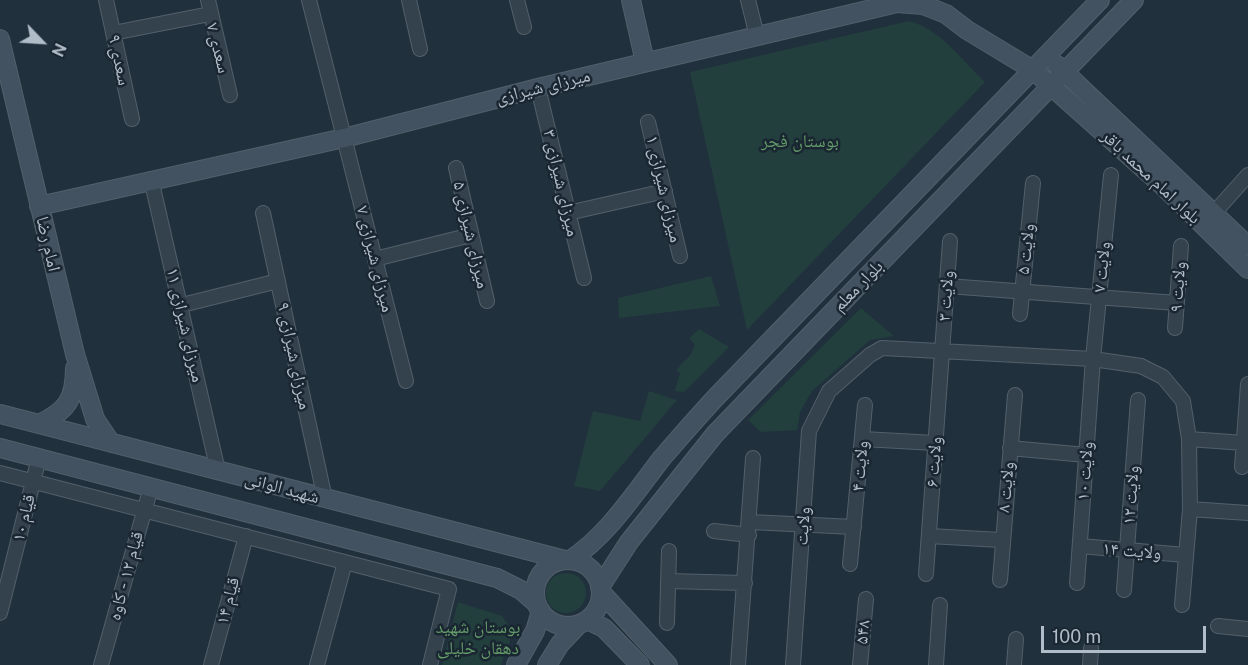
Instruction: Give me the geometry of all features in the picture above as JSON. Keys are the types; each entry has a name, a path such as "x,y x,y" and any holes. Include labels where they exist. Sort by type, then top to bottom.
{"street":[{"name":"سعدی ۹","path":"106,0 132,119"},
{"name":"میرزای شیرازی ۷","path":"309,0 406,381"},
{"path":"409,0 420,49"},
{"path":"517,0 524,27"},
{"path":"631,0 645,62"},
{"path":"748,0 757,36"},
{"name":"بلوار معلم","path":"568,560 587,549 609,526 664,456 720,393 1100,0"},
{"name":"بلوار معلم","path":"600,590 629,542 715,434 1134,0"},
{"name":"میرزای شیرازی","path":"39,206 151,179 344,138 538,87 897,3 923,5 946,14 967,30 1033,70"},
{"path":"113,33 209,7"},
{"name":"سعدی ۷","path":"209,7 230,96"},
{"name":"امام رضا","path":"0,39 75,354 95,419 111,443"},
{"name":"بلوار امام محمد باقر","path":"1047,55 1248,246"},
{"name":"بلوار امام محمد باقر","path":"1033,70 1162,185 1248,269"},
{"name":"میرزای شیرازی ۳","path":"538,87 584,279"},
{"name":"میرزای شیرازی ۱","path":"648,122 680,256"},
{"name":"میرزای شیرازی ۵","path":"456,168 487,301"},
{"path":"1214,213 1248,174"},
{"name":"ولایت ۷","path":"1093,359 1111,175"},
{"name":"میرزای شیرازی ۱۱","path":"151,179 182,305 218,471"},
{"name":"ولایت ۵","path":"1020,314 1033,183"},
{"path":"568,213 665,191"},
{"name":"میرزای شیرازی ۹","path":"263,213 326,499"},
{"path":"375,259 471,235"},
{"name":"ولایت ۳","path":"942,351 950,241"},
{"name":"ولایت ۹","path":"1175,328 1181,246"},
{"path":"182,305 278,281"},
{"path":"947,286 1177,303"},
{"name":"ولایت","path":"794,665 809,431 829,391 870,354 882,348 942,351"},
{"path":"942,351 1093,359 1141,366 1163,376 1183,401 1189,439 1190,509 1182,605"},
{"name":"ولایت ۶","path":"926,574 942,351"},
{"path":"39,424 55,416 67,404 75,389 75,354"},
{"name":"ولایت ۱۰","path":"1077,583 1093,359"},
{"path":"1242,467 1248,384"},
{"name":"ولایت ۸","path":"1000,580 1015,395"},
{"name":"ولایت ۱۲","path":"1124,590 1138,400"},
{"name":"ولایت ۴","path":"850,564 865,405"},
{"name":"شهید الوانی","path":"0,414 568,560"},
{"path":"863,439 935,443"},
{"path":"1189,439 1244,443"},
{"name":"شهید الوانی","path":"0,448 497,578 521,590 539,607"},
{"path":"1010,448 1086,455"},
{"name":"قیام ۱۰","path":"0,613 39,458"},
{"path":"738,665 753,458"},
{"path":"0,473 449,589 430,665"},
{"path":"262,516 269,484"},
{"name":"قیام ۱۲ - کاوه","path":"101,665 151,487"},
{"path":"1190,509 1248,513"},
{"path":"714,531 802,525 854,527"},
{"name":"قیام ۱۴","path":"211,665 246,536"},
{"path":"929,536 1002,540"},
{"name":"ولایت ۱۴","path":"1080,546 1185,555"},
{"path":"667,623 669,551"},
{"path":"516,665 535,631 539,607 536,587 543,571 557,562 568,560 589,567 600,590 669,665"},
{"path":"317,665 345,562"},
{"path":"668,581 745,583"},
{"path":"547,665 560,644 597,607 600,590"},
{"name":"۵۴۸","path":"860,665 866,599"},
{"path":"936,665 940,605"},
{"path":"539,607 554,622 562,625 583,622 604,628 639,665"},
{"path":"1218,626 1248,629"},
{"path":"1014,665 1016,639"},
{"path":"1089,665 1091,648"}],"green space":[{"name":"بوستان فجر","path":"909,21 941,38 985,82 747,330 690,72"},
{"path":"711,276 720,306 619,318 618,298"},
{"path":"861,308 894,336 870,340 812,391 800,412 797,430 761,432 748,420"},
{"path":"699,329 729,347 684,392 675,391 680,373 676,370 691,354 695,345 689,338"},
{"path":"649,391 677,400 600,491 574,486 593,411 640,421"},
{"path":"566,573 574,574 580,579 585,585 585,601 580,607 574,612 566,613 558,612 552,607 547,601 546,593 547,585 552,579 558,574"},
{"name":"بوستان شهید دهقان خلیلی","path":"458,602 502,616 513,632 501,665 442,665"}]}
